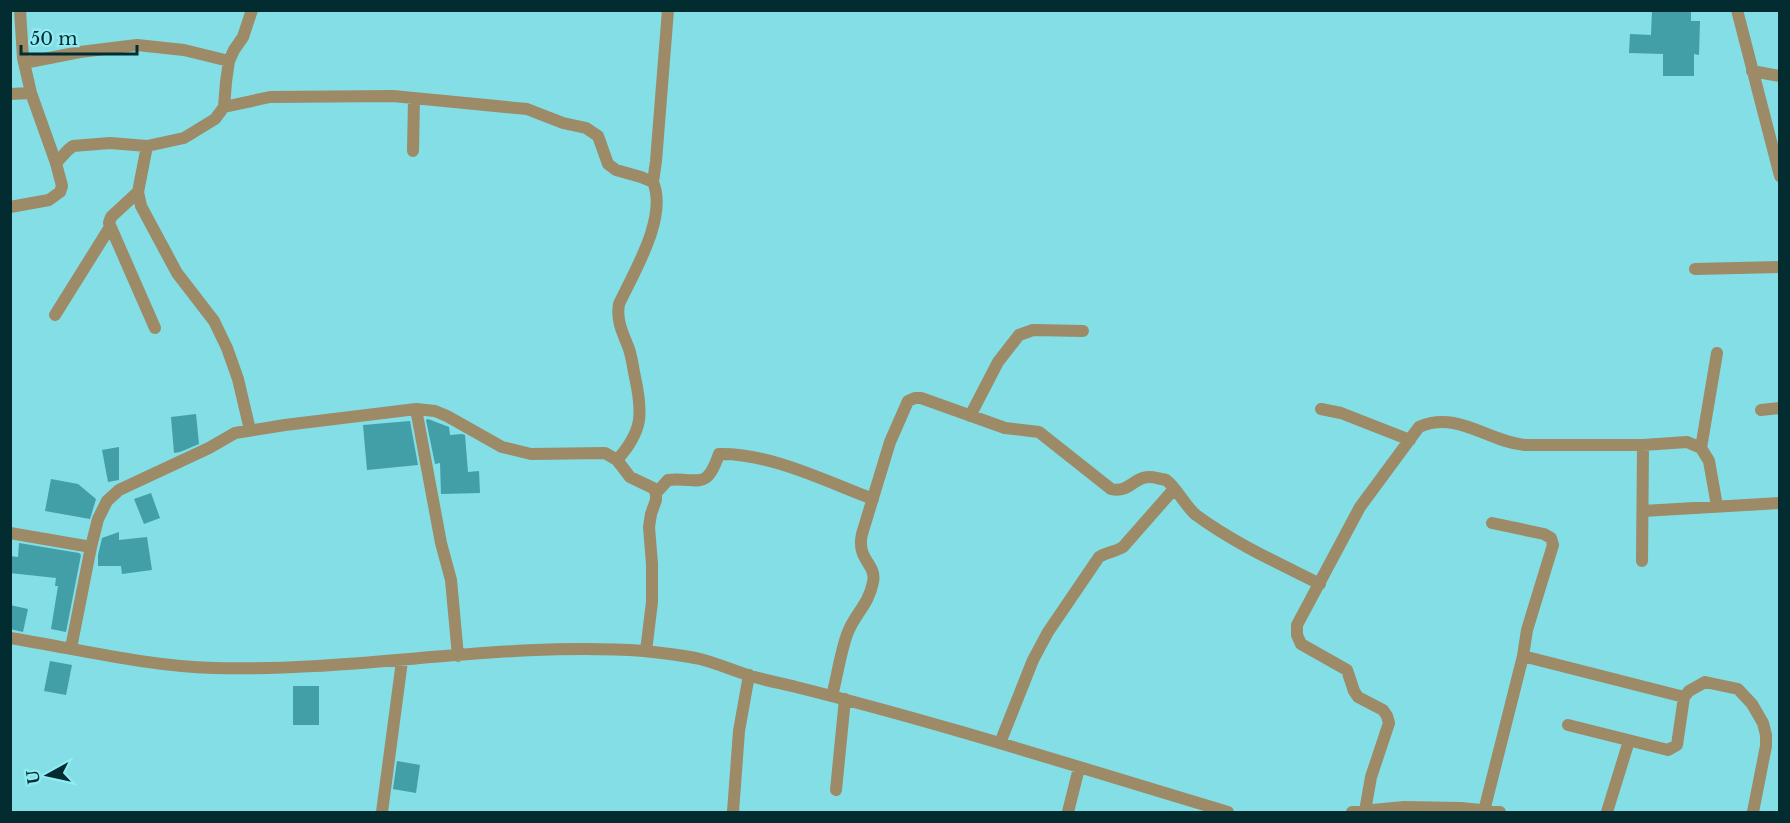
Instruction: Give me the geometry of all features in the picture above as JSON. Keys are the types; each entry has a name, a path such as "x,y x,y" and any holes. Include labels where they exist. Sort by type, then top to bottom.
{"street":[{"path":"10,207 49,200 60,192 62,186 31,93 24,63 20,10"},
{"path":"56,163 73,146 110,143 147,146 184,138 215,120 224,107 230,61 243,37 252,10"},
{"path":"617,460 633,440 639,423 641,406 630,353 617,316 619,304 653,229 657,214 656,191 652,182 656,161 668,10"},
{"path":"1737,10 1779,176"},
{"path":"24,63 80,52 137,45 184,50 230,61"},
{"path":"1752,71 1779,76"},
{"path":"10,94 31,93"},
{"path":"224,107 256,99 289,96 393,96 527,109 563,123 586,128 598,136 608,164 616,170 652,182"},
{"path":"413,151 414,98"},
{"path":"147,146 138,192 145,215 177,273 214,321 238,379 250,430"},
{"path":"138,192 109,220 110,227 155,328"},
{"path":"55,315 110,227"},
{"path":"1695,269 1779,267"},
{"path":"970,416 998,362 1019,335 1033,330 1083,331"},
{"path":"1701,448 1717,352"},
{"path":"832,696 848,631 867,602 874,579 860,544 890,442 908,401 915,398 921,398 1005,428 1038,432 1111,489 1118,491 1128,488 1140,478 1146,477 1166,480 1195,514 1234,540 1320,584"},
{"path":"1761,410 1779,408"},
{"path":"416,409 441,543 451,580 458,656"},
{"path":"71,648 98,519 107,501 119,490 209,448 234,433 416,409 435,411 447,416 501,447 531,454 604,453 617,460 630,477 653,488 656,500 649,528 652,602 646,651"},
{"path":"1321,409 1341,413 1410,440"},
{"path":"1500,813 1461,808 1358,812 1389,723 1388,716 1383,710 1358,697 1347,670 1301,644 1297,635 1298,625 1360,507 1419,428 1431,422 1449,422 1514,444 1643,445 1687,442 1701,448 1708,460 1717,506"},
{"path":"1642,561 1643,445"},
{"path":"656,493 668,480 703,481 709,477 719,454 726,454 777,462 873,499"},
{"path":"1000,743 1033,660 1048,632 1099,557 1123,547 1174,489"},
{"path":"1643,510 1779,503"},
{"path":"1484,811 1523,656 1527,630 1553,545 1551,538 1544,534 1492,523"},
{"path":"10,533 91,547"},
{"path":"10,638 148,662 214,668 402,661 580,648 646,651 701,659 749,675 845,699 1000,743 1228,813"},
{"path":"1523,656 1684,697"},
{"path":"382,813 402,661"},
{"path":"733,813 739,731 749,675"},
{"path":"1568,726 1668,750 1677,745 1684,697 1689,691 1705,682 1738,689 1752,704 1763,723 1766,746 1753,813"},
{"path":"836,790 845,699"},
{"path":"1607,813 1629,741"},
{"path":"1068,813 1079,768"}],"building":[{"path":"1652,10 1691,10 1691,21 1700,21 1699,55 1694,54 1694,76 1663,76 1663,54 1629,53 1630,34 1651,35"},
{"path":"196,414 199,444 174,453 171,417"},
{"path":"426,420 449,427 450,435 465,435 468,472 479,471 480,493 441,494 440,463 435,464"},
{"path":"410,421 418,465 367,470 363,425"},
{"path":"119,447 119,480 108,482 102,450"},
{"path":"51,479 78,484 96,499 90,519 45,511"},
{"path":"151,493 160,518 144,524 134,499"},
{"path":"119,532 119,540 147,537 152,570 122,574 121,566 98,566 102,538"},
{"path":"19,543 81,555 66,632 51,629 58,586 55,586 56,578 10,573 10,556 18,557"},
{"path":"10,605 28,609 23,632 10,629"},
{"path":"50,661 72,665 66,695 44,691"},
{"path":"293,686 319,686 319,725 293,725"},
{"path":"397,761 420,765 416,793 393,789"}]}
